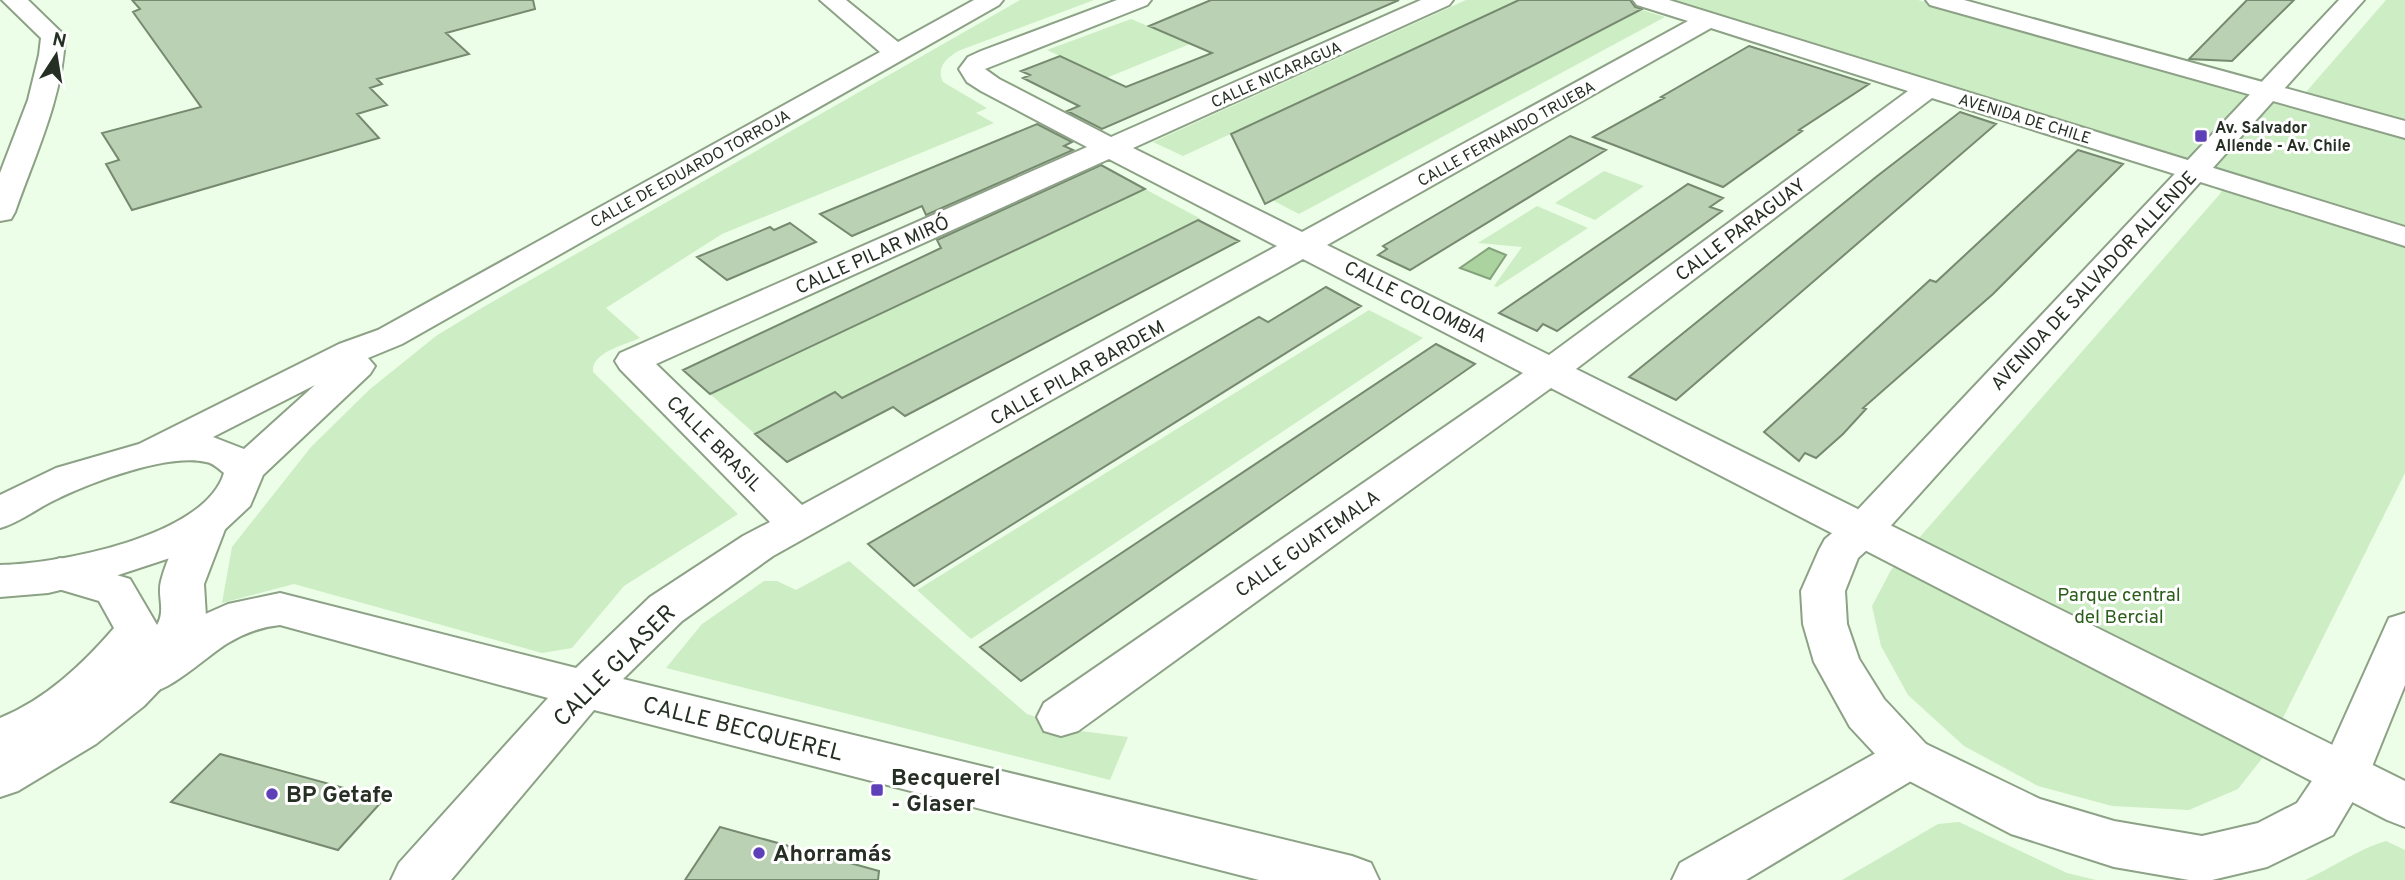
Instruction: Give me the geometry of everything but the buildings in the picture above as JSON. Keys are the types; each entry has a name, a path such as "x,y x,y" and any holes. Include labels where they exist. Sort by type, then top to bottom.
{"street":[{"path":"0,212 43,92 54,53 53,36 15,0"},
{"path":"832,0 895,52"},
{"name":"CALLE DE EDUARDO TORROJA","path":"153,452 352,352 390,337 991,0"},
{"name":"CALLE COLOMBIA","path":"1139,0 990,56 977,62 972,69 976,76 990,85 1110,148 1863,530"},
{"name":"CALLE NICARAGUA","path":"1110,148 1441,0"},
{"name":"AVENIDA DE CHILE","path":"1646,0 2405,236"},
{"path":"1938,0 2405,130"},
{"path":"2006,19 2032,0"},
{"name":"AVENIDA DE SALVADOR ALLENDE","path":"2351,0 2203,164 2193,170 1863,530 1840,550 1823,591 1825,624 1837,662 1867,713 1909,758 2029,818 2114,844 2202,859 2267,844 2315,819 2344,774 2405,630"},
{"name":"CALLE FERNANDO TRUEBA","path":"1304,246 1708,20"},
{"name":"CALLE PARAGUAY","path":"1552,370 1929,88"},
{"name":"CALLE PILAR MIRÓ","path":"633,361 1110,148"},
{"name":"CALLE PILAR BARDEM","path":"850,498 1304,246"},
{"name":"CALLE DE EDUARDO TORROJA","path":"245,470 325,393 390,337"},
{"name":"CALLE BRASIL","path":"633,361 798,524"},
{"name":"CALLE GUATEMALA","path":"1061,717 1552,370"},
{"path":"0,514 18,499 54,483 153,452 209,449 229,457 245,470 236,497 206,524 156,547 60,574 20,582 0,581"},
{"path":"0,482 54,483"},
{"name":"CALLE GLASER","path":"418,880 586,688 666,609 758,546 850,498"},
{"name":"CALLE BECQUEREL","path":"148,675 184,618 182,584 206,524"},
{"path":"1863,530 2405,805"},
{"path":"0,739 40,722 99,677 138,631 115,590 60,574"},
{"name":"CALLE BECQUEREL","path":"0,776 47,751 106,710 209,630 268,610 280,609 414,646 1352,880"},
{"path":"1699,880 1909,758"}],"green space":[{"path":"1020,0 1094,0 958,51 946,60 941,72 943,82 987,108 976,113 994,123 722,234 606,308 640,338 603,354 597,359 593,372 738,514 624,586 572,648 542,653 294,584 222,603 232,547 311,447 369,390 436,336"},
{"path":"1466,0 1519,0 1183,156 1153,142"},
{"name":"Parque central del Bercial","path":"1674,0 1918,0 2290,102 2306,92 2386,0 2405,0 2405,473 2264,756 2238,789 2189,810 2112,806 2038,786 1964,746 1908,695 1881,646 1872,606 1891,570 2219,195 2233,175"},
{"path":"1642,10 1665,17 1299,214 1272,200"},
{"path":"1131,19 1190,44 1106,78 1047,50"},
{"path":"1604,171 1644,186 1595,220 1555,203"},
{"path":"1145,189 1201,219 842,398 835,393 755,434 710,394"},
{"path":"1537,206 1588,228 1497,287 1494,286 1522,247 1478,243"},
{"path":"1369,310 1423,338 971,639 917,590"},
{"path":"849,561 1027,714 1073,730 1128,737 1110,780 666,668 702,624 764,581 777,581 796,590"},
{"path":"1959,822 2067,873 2096,880 1842,880 1938,824"},
{"path":"2386,841 2405,850 2405,880 2305,880 2365,849"}],"shaded area":[{"path":"1489,248 1506,255 1490,279 1460,268"}],"place":[{"name":"Av. Salvador Allende - Av. Chile","path":"2201,136"},
{"name":"Becquerel - Glaser","path":"877,790"},
{"name":"BP Getafe","path":"272,794"},
{"name":"Ahorramás","path":"759,853"}]}
